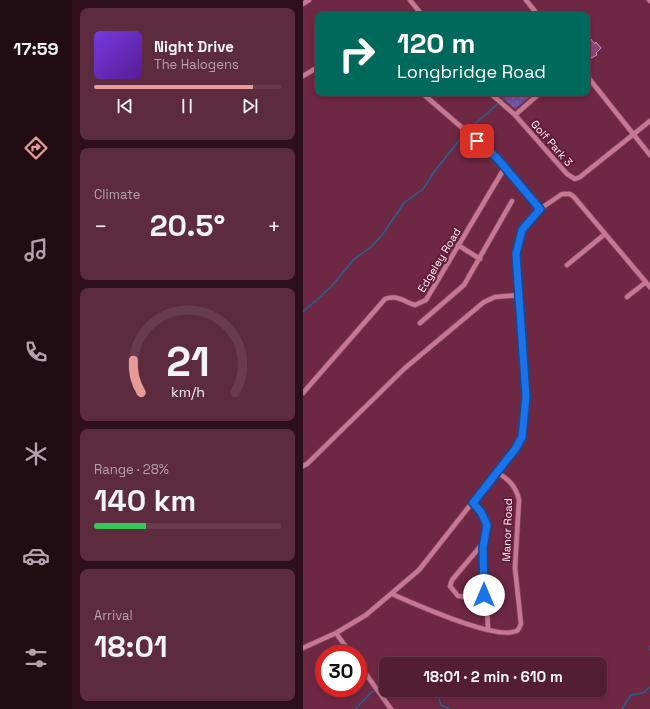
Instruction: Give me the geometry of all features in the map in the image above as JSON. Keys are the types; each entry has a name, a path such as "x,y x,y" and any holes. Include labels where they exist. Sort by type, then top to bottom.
{"street":[{"path":"303,4 309,0"},
{"path":"411,0 420,12"},
{"path":"526,0 536,12"},
{"path":"303,76 315,69"},
{"path":"590,80 650,155"},
{"path":"426,96 497,158 540,209"},
{"name":"Golf Park 3","path":"493,96 515,115 567,174 575,179 580,177 634,134"},
{"path":"515,115 537,96"},
{"path":"634,134 650,121"},
{"name":"Edgeley Road","path":"303,393 385,299 397,297 415,305 424,302 505,168"},
{"path":"303,648 336,633 366,615 392,594 426,562 516,448 524,430 526,397 516,254 518,241 522,230 540,209 562,194 570,194 650,287"},
{"path":"420,323 464,285 512,201"},
{"path":"567,264 605,234"},
{"path":"459,246 480,258"},
{"path":"627,297 646,282"},
{"path":"303,466 307,464 405,368 484,302 495,297 519,296"},
{"name":"Manor Road","path":"392,594 465,623 487,630 512,632 518,630 521,624 515,568 519,500 517,492 512,484 497,472"},
{"path":"473,503 485,518 487,525 484,542 484,595 487,607 487,630"},
{"path":"484,542 452,580 450,586 458,596 469,597 484,595"},
{"path":"336,633 345,645"},
{"path":"367,676 391,709"}],"shaded area":[{"path":"500,96 530,96 515,109"}],"building":[{"path":"590,38 601,48 596,53 597,55 590,58"}],"waterway":[{"path":"468,130 507,96"},
{"path":"303,312 331,287 354,259 371,247 382,235 404,203 423,189 434,172 465,133"},
{"path":"622,709 631,695 643,693 650,687"},
{"path":"355,709 372,692 379,688"},
{"path":"438,697 441,705 450,709"}],"route":[{"path":"477,141 497,158 540,209 522,230 518,241 516,254 526,397 524,430 516,448 473,503 485,518 487,525 483,547 484,595"}]}
